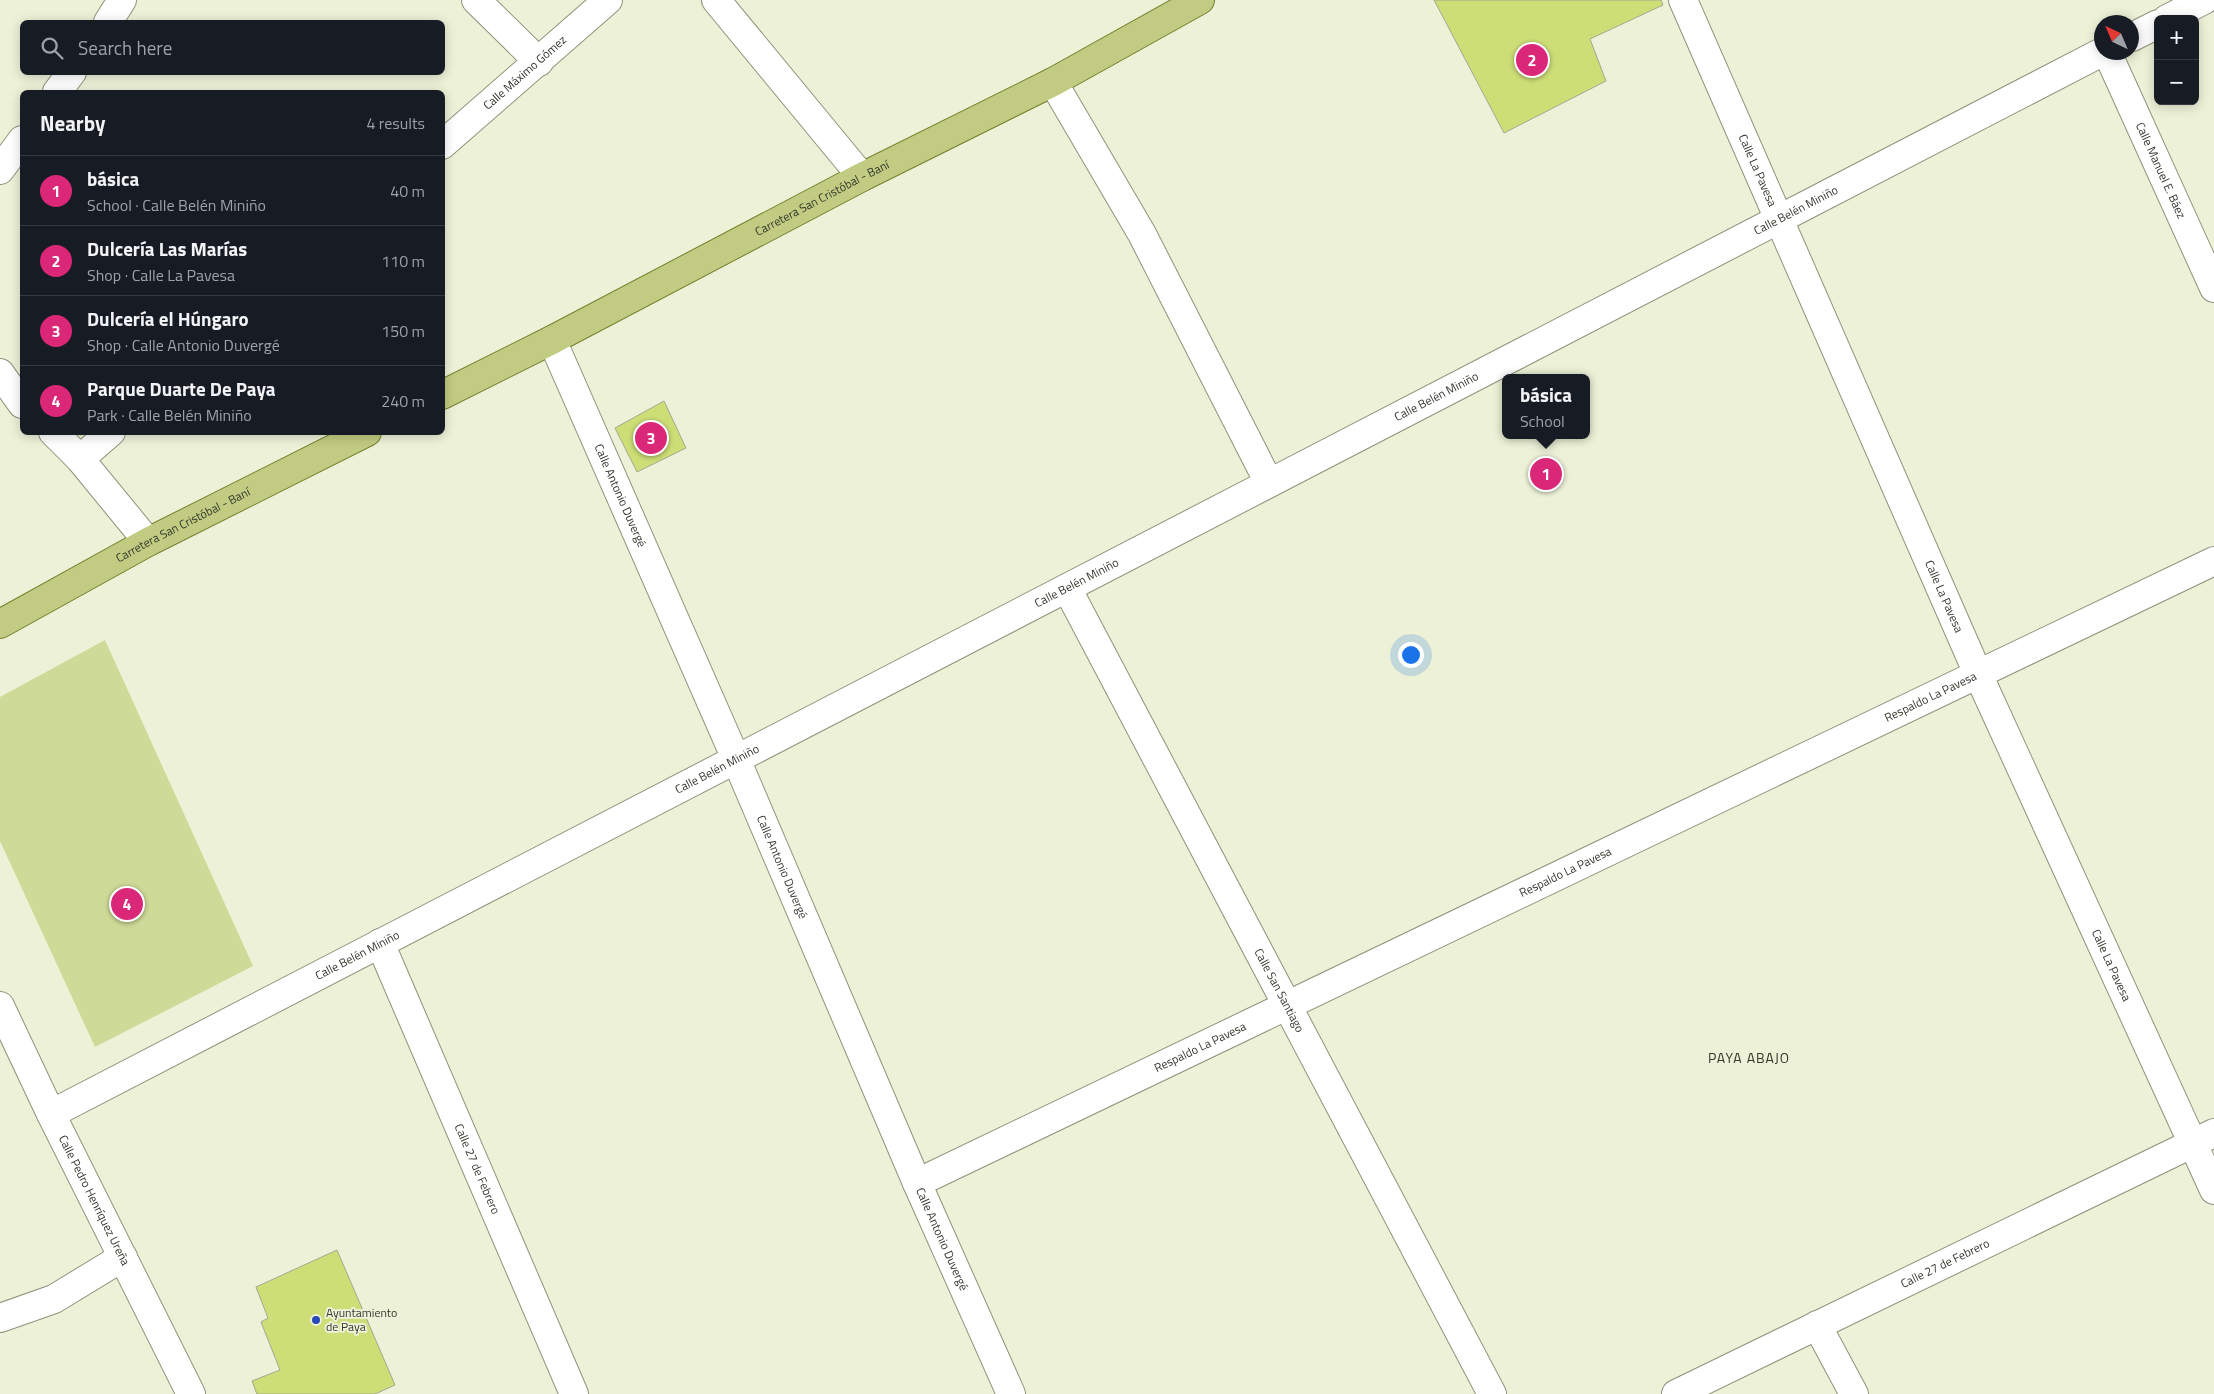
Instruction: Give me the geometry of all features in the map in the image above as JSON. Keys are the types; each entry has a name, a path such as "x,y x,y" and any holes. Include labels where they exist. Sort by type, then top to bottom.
{"main road":[{"name":"Carretera San Cristóbal - Baní","path":"445,394 552,340 862,177 1053,82 1200,0"},
{"name":"Carretera San Cristóbal - Baní","path":"0,624 148,542 361,435"}],"street":[{"path":"109,20 122,0"},
{"path":"476,0 539,62"},
{"name":"Calle Máximo Gómez","path":"445,143 608,0"},
{"path":"716,0 862,177"},
{"name":"Calle La Pavesa","path":"1683,0 1978,674 2203,1138 2214,1190"},
{"path":"2176,15 2204,0"},
{"path":"2139,34 2154,26"},
{"name":"Calle Belén Miniño","path":"51,1114 2094,56"},
{"name":"Calle Manuel E. Báez","path":"2111,60 2214,288"},
{"path":"58,90 70,75"},
{"path":"1053,82 1142,234 1269,483"},
{"path":"0,170 20,143"},
{"name":"Calle Antonio Duvergé","path":"552,340 736,759 917,1183 1011,1394"},
{"path":"0,373 20,401"},
{"path":"55,435 80,459 148,542"},
{"path":"80,459 108,435"},
{"name":"Respaldo La Pavesa","path":"917,1183 2214,561"},
{"name":"Calle San Santiago","path":"1068,588 1492,1394"},
{"name":"Calle 27 de Febrero","path":"380,943 574,1394"},
{"name":"Calle Pedro Henríquez Ureña","path":"0,1006 51,1114 191,1394"},
{"name":"Calle 27 de Febrero","path":"1676,1394 2203,1138"},
{"path":"0,1318 54,1299 123,1257"},
{"path":"1817,1326 1854,1394"}],"green space":[{"path":"105,640 253,966 95,1047 0,841 0,697"}],"building":[{"path":"1434,0 1661,0 1663,5 1590,39 1606,81 1504,133"},
{"path":"664,401 686,448 637,472 615,428"},
{"name":"Ayuntamiento de Paya","path":"337,1250 395,1385 375,1394 257,1394 252,1381 280,1370 261,1322 268,1318 256,1287"}],"place":[{"name":"Dulcería Las Marías","path":"1532,60"},
{"name":"Dulcería el Húngaro","path":"651,438"},
{"name":"básica","path":"1546,474"},
{"name":"Parque Duarte De Paya","path":"127,904"},
{"name":"Ayuntamiento de Paya","path":"316,1320"}],"district":[{"name":"PAYA ABAJO","path":"1749,1058"}]}
